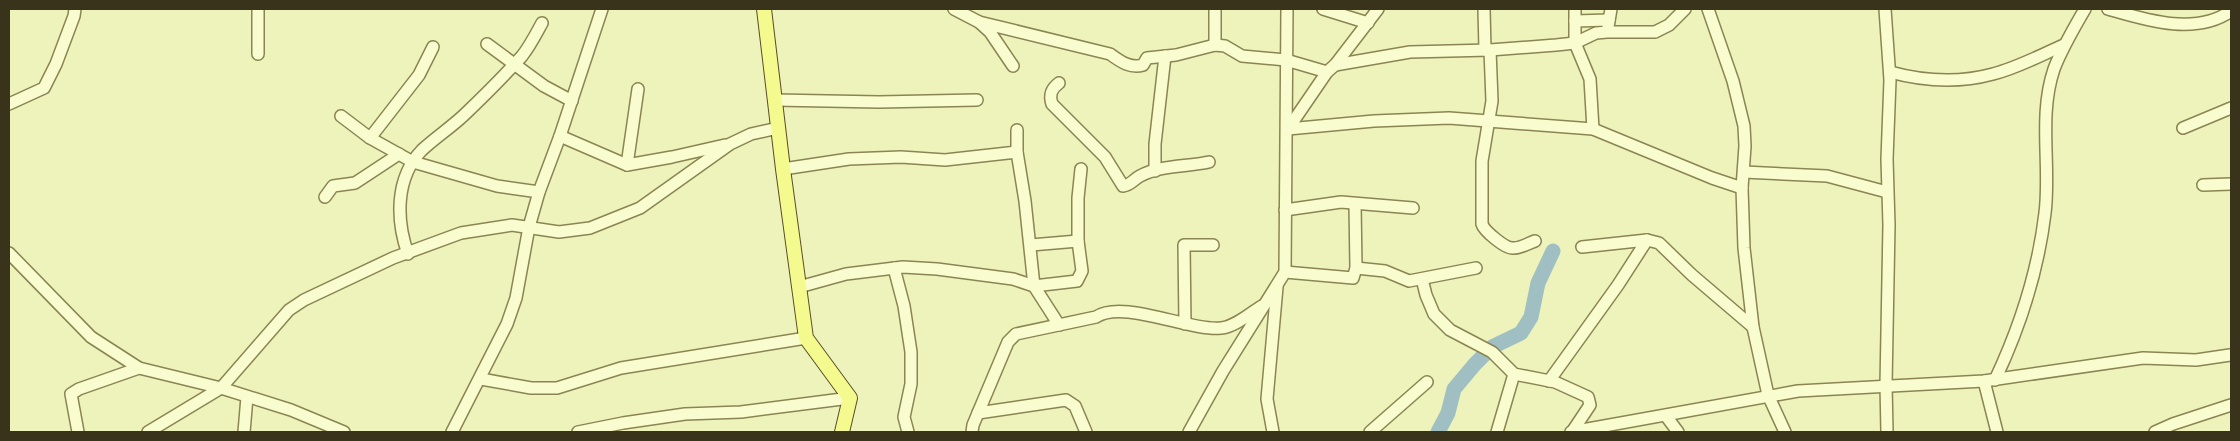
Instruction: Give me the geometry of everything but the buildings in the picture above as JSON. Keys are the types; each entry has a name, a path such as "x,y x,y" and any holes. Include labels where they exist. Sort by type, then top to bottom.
{"main road":[{"path":"764,9 806,338 850,398 842,432"}],"street":[{"path":"9,104 44,88 56,64 75,9"},
{"path":"258,9 258,54"},
{"path":"452,432 481,379 507,324 516,298 529,227 539,192 560,136 602,9"},
{"path":"954,9 979,22 1110,54 1123,63 1133,66 1143,65 1147,58 1151,56 1192,52 1214,45 1230,47 1242,56 1286,60 1331,69 1410,52 1487,50 1575,42 1596,34 1609,20"},
{"path":"1214,45 1215,9"},
{"path":"1189,432 1222,371 1285,272 1288,129 1287,9"},
{"path":"1323,9 1368,23"},
{"path":"1288,129 1331,69 1378,9"},
{"path":"1484,9 1492,101 1482,161 1482,224 1487,232 1508,247 1513,248 1535,241"},
{"path":"1593,129 1590,79 1575,42 1575,15 1609,20 1655,32 1663,30 1674,22 1684,9"},
{"path":"1708,9 1740,107 1745,136 1742,188 1744,248 1753,327 1768,395 1784,432"},
{"path":"1885,9 1890,72 1887,192 1889,292 1886,385 1888,432"},
{"path":"1997,432 1990,381 2011,346 2028,297 2038,255 2046,212 2046,114 2053,71 2064,45 2086,9"},
{"path":"2108,9 2139,18 2182,24 2210,20 2231,11"},
{"path":"979,22 990,32 1013,66"},
{"path":"408,254 403,239 399,212 404,183 413,162 421,151 462,117 522,55 542,23"},
{"path":"487,44 544,86 572,101"},
{"path":"1890,72 1922,79 1976,78 2007,70 2064,45"},
{"path":"370,138 419,75 433,47"},
{"path":"1155,171 1155,144 1165,56"},
{"path":"1059,84 1050,93 1052,104 1105,157 1123,186 1127,186 1138,176 1155,171 1210,162"},
{"path":"627,165 638,89"},
{"path":"775,100 880,102 977,100"},
{"path":"2183,128 2231,108"},
{"path":"341,116 370,138 413,162 497,186 539,192"},
{"path":"1288,129 1417,118 1490,121 1593,129 1712,178 1742,188"},
{"path":"148,432 222,388 296,304 393,258 461,233 500,226 529,227 569,232 590,228 630,213 730,144 751,134 778,128"},
{"path":"1017,130 1017,152 1031,245 1034,286 1059,325"},
{"path":"560,136 627,165 664,159 730,144"},
{"path":"783,169 849,159 901,157 945,160 1017,152"},
{"path":"326,196 333,186 355,183 399,154"},
{"path":"799,287 846,274 894,268 937,269 1013,279 1034,286 1077,280 1081,277 1082,272 1078,241 1078,190 1081,169"},
{"path":"1744,172 1827,176 1887,192"},
{"path":"2203,185 2231,184"},
{"path":"1285,210 1342,202 1413,208"},
{"path":"1285,272 1353,278 1356,268 1355,204"},
{"path":"1582,247 1646,240 1659,243 1698,281 1753,327"},
{"path":"1549,381 1618,286 1646,240"},
{"path":"1031,245 1078,241"},
{"path":"1185,324 1184,245 1213,245"},
{"path":"9,253 91,337 138,368 222,388 291,410 344,432"},
{"path":"894,268 904,306 911,352 911,384 904,417 908,432"},
{"path":"1356,268 1385,271 1409,281 1476,268"},
{"path":"1422,279 1434,314 1444,326 1492,352 1514,374 1549,381 1585,395 1590,400 1588,409 1571,432"},
{"path":"1273,432 1268,410 1268,389 1277,287"},
{"path":"972,432 978,413 1012,337 1016,334 1096,317 1108,311 1155,317 1214,328 1228,326 1264,305"},
{"path":"481,379 531,388 557,388 620,368 806,338"},
{"path":"1571,432 1666,416 1768,395 1808,390 1990,381 2128,360 2164,358 2196,360 2230,355"},
{"path":"78,432 71,394 79,389 138,368"},
{"path":"1497,432 1514,374"},
{"path":"1370,432 1427,382"},
{"path":"244,432 247,397"},
{"path":"578,432 623,422 685,414 741,412 850,398"},
{"path":"978,413 1066,400 1075,406 1086,432"},
{"path":"2155,432 2181,421 2231,405"},
{"path":"1666,416 1678,432"}],"waterway":[{"path":"1438,432 1448,413 1454,389 1492,347 1521,333 1531,317 1538,283 1553,251"}]}
